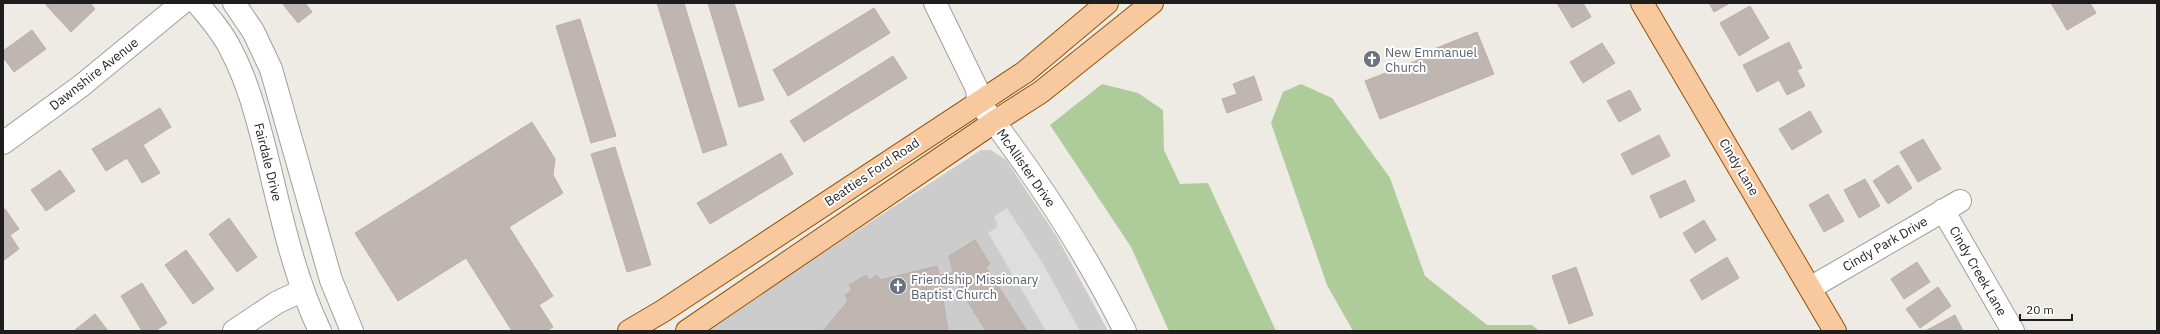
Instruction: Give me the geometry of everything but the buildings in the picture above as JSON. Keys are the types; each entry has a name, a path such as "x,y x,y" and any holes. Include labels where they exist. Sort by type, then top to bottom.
{"main road":[{"name":"Beatties Ford Road","path":"629,331 663,311 978,101 1025,72 1107,3"},
{"name":"Beatties Ford Road","path":"686,331 994,122 1041,92 1152,3"},
{"name":"Cindy Lane","path":"1642,3 1694,94 1835,331"}],"street":[{"name":"Dawnshire Avenue","path":"3,142 103,69 182,3"},
{"name":"Fairdale Drive","path":"197,3 231,48 245,81 289,245 303,290 318,326"},
{"name":"Fairdale Drive","path":"234,3 253,31 271,68 299,172 331,280 352,331"},
{"name":"McAllister Drive","path":"935,3 977,89 978,101 1026,164 1087,260 1125,331"},
{"path":"272,179 299,172"},
{"name":"Cindy Park Drive","path":"1810,288 1951,206"},
{"name":"Cindy Creek Lane","path":"1951,206 2013,331"},
{"path":"234,331 276,303 303,290"},
{"path":"318,326 343,309"}],"shaded area":[{"path":"981,150 991,150 1006,160 1057,237 1108,331 703,331"},
{"path":"1007,208 1043,264 1080,331 1046,331 988,233 997,227 994,217"}],"green space":[{"path":"1102,84 1138,93 1163,110 1164,150 1180,184 1208,183 1276,331 1169,331 1131,247 1050,125"},
{"path":"1301,84 1332,98 1390,178 1425,276 1487,325 1532,325 1539,331 1353,331 1327,285 1271,123 1283,92"}],"place":[{"name":"New Emmanuel Church","path":"1372,59"},
{"name":"Friendship Missionary Baptist Church","path":"898,286"}]}
